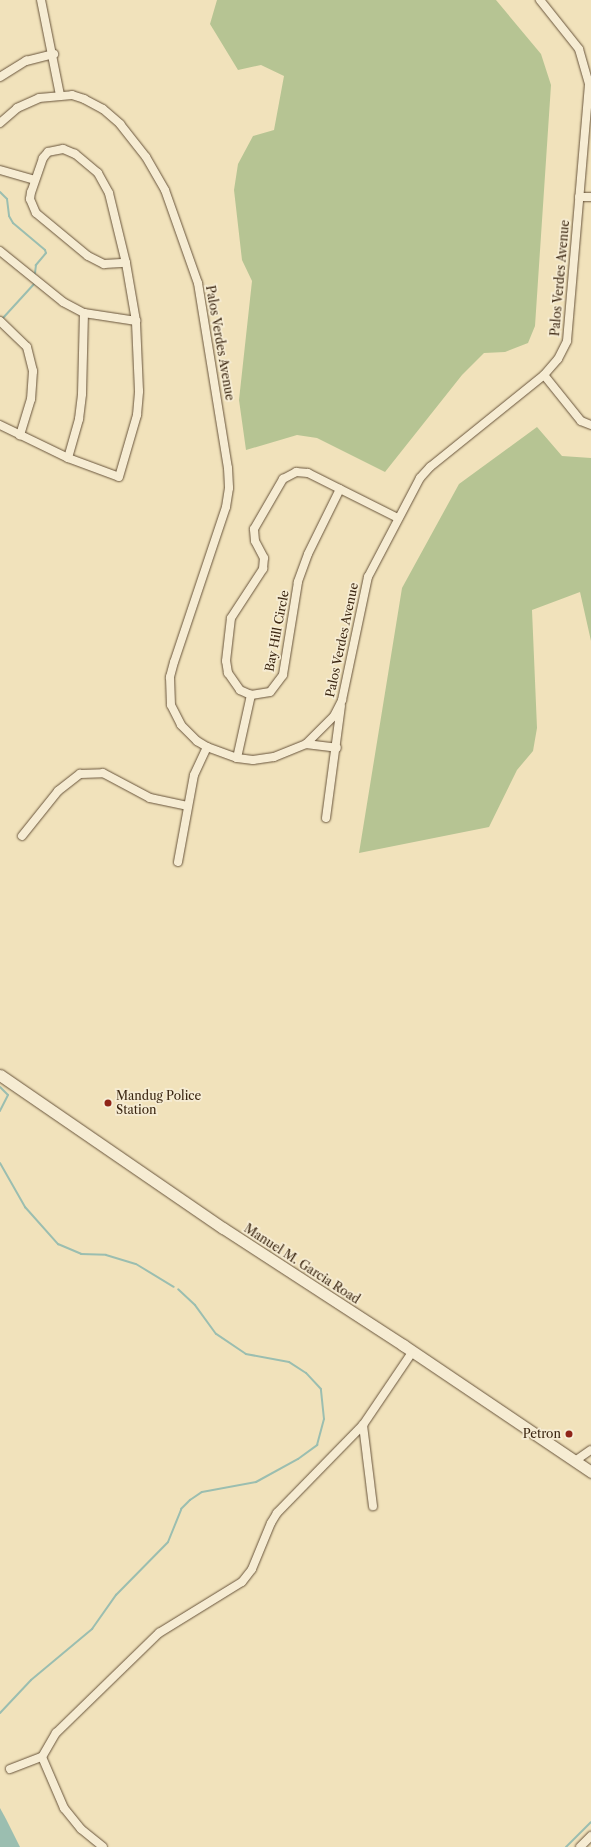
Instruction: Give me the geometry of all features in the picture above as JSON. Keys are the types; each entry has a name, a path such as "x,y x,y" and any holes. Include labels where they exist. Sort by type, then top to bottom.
{"main road":[{"name":"Manuel M. Garcia Road","path":"0,1075 223,1228 413,1352 591,1472"}],"street":[{"path":"41,0 54,54 60,95"},
{"name":"Palos Verdes Avenue","path":"0,123 7,114 29,101 60,95 84,99 103,109 120,124 146,157 165,190 198,284 228,468 229,488 226,507 174,662 170,692 171,705 181,724 197,741 207,747 237,758 253,760 274,757 306,744 334,716 342,700 368,578 420,478 430,467 544,375 558,359 567,341 590,84 579,49 540,0"},
{"path":"0,77 26,61 54,54"},
{"path":"0,425 68,458 120,477 138,403 136,321 126,263 109,193 98,173 90,165 75,154 55,149 43,158 34,180 30,199 36,213 96,260 112,265 126,263"},
{"path":"0,170 34,180"},
{"path":"579,197 591,197"},
{"path":"0,250 59,298 84,313 136,321"},
{"path":"68,458 79,419 82,394 84,313"},
{"path":"0,320 27,347 33,371 31,399 20,434"},
{"path":"544,375 581,421 591,425"},
{"path":"237,758 251,695 240,690 234,684 228,673 226,661 231,618 254,584 264,563 264,558 253,535 254,528 276,487 283,478 296,472 320,478 398,518"},
{"name":"Bay Hill Circle","path":"251,695 270,692 283,675 298,582 308,554 340,489"},
{"path":"326,818 337,748 342,700"},
{"path":"306,744 337,748"},
{"path":"178,862 187,806 194,775 207,747"},
{"path":"22,836 58,791 80,774 103,773 150,798 187,806"},
{"path":"10,1769 42,1757 56,1733 159,1633 242,1582 252,1569 271,1522 277,1513 363,1425 413,1352"},
{"path":"363,1425 373,1506"},
{"path":"575,1461 591,1450"},
{"path":"42,1757 64,1808 81,1829 103,1847"},
{"path":"580,1847 591,1836"}],"green space":[{"path":"217,0 496,0 541,54 551,85 535,326 528,343 505,352 484,353 462,375 385,472 317,438 297,435 246,450 239,400 252,281 242,260 234,190 238,164 253,136 274,130 284,76 261,65 238,70 210,24"},
{"path":"537,427 562,456 591,458 591,641 580,592 532,610 537,728 533,751 517,770 489,827 359,853 402,588 459,484"}],"shaded area":[{"path":"0,1808 6,1819 20,1847 0,1847"}],"waterway":[{"path":"0,192 7,199 9,216 13,223 45,250 46,253 36,265 35,273"},
{"path":"3,318 34,284"},
{"path":"0,1087 8,1095 0,1111"},
{"path":"0,1163 25,1207 58,1244 81,1254 106,1255 136,1264 174,1287"},
{"path":"0,1713 31,1680 92,1629 116,1595 168,1542 181,1509 190,1500 202,1492 256,1482 298,1459 317,1445 324,1419 321,1389 306,1373 289,1362 246,1354 216,1334 195,1305 178,1289"},
{"path":"566,1847 591,1822"}],"place":[{"name":"Mandug Police Station","path":"108,1103"},
{"name":"Petron","path":"569,1434"}]}
